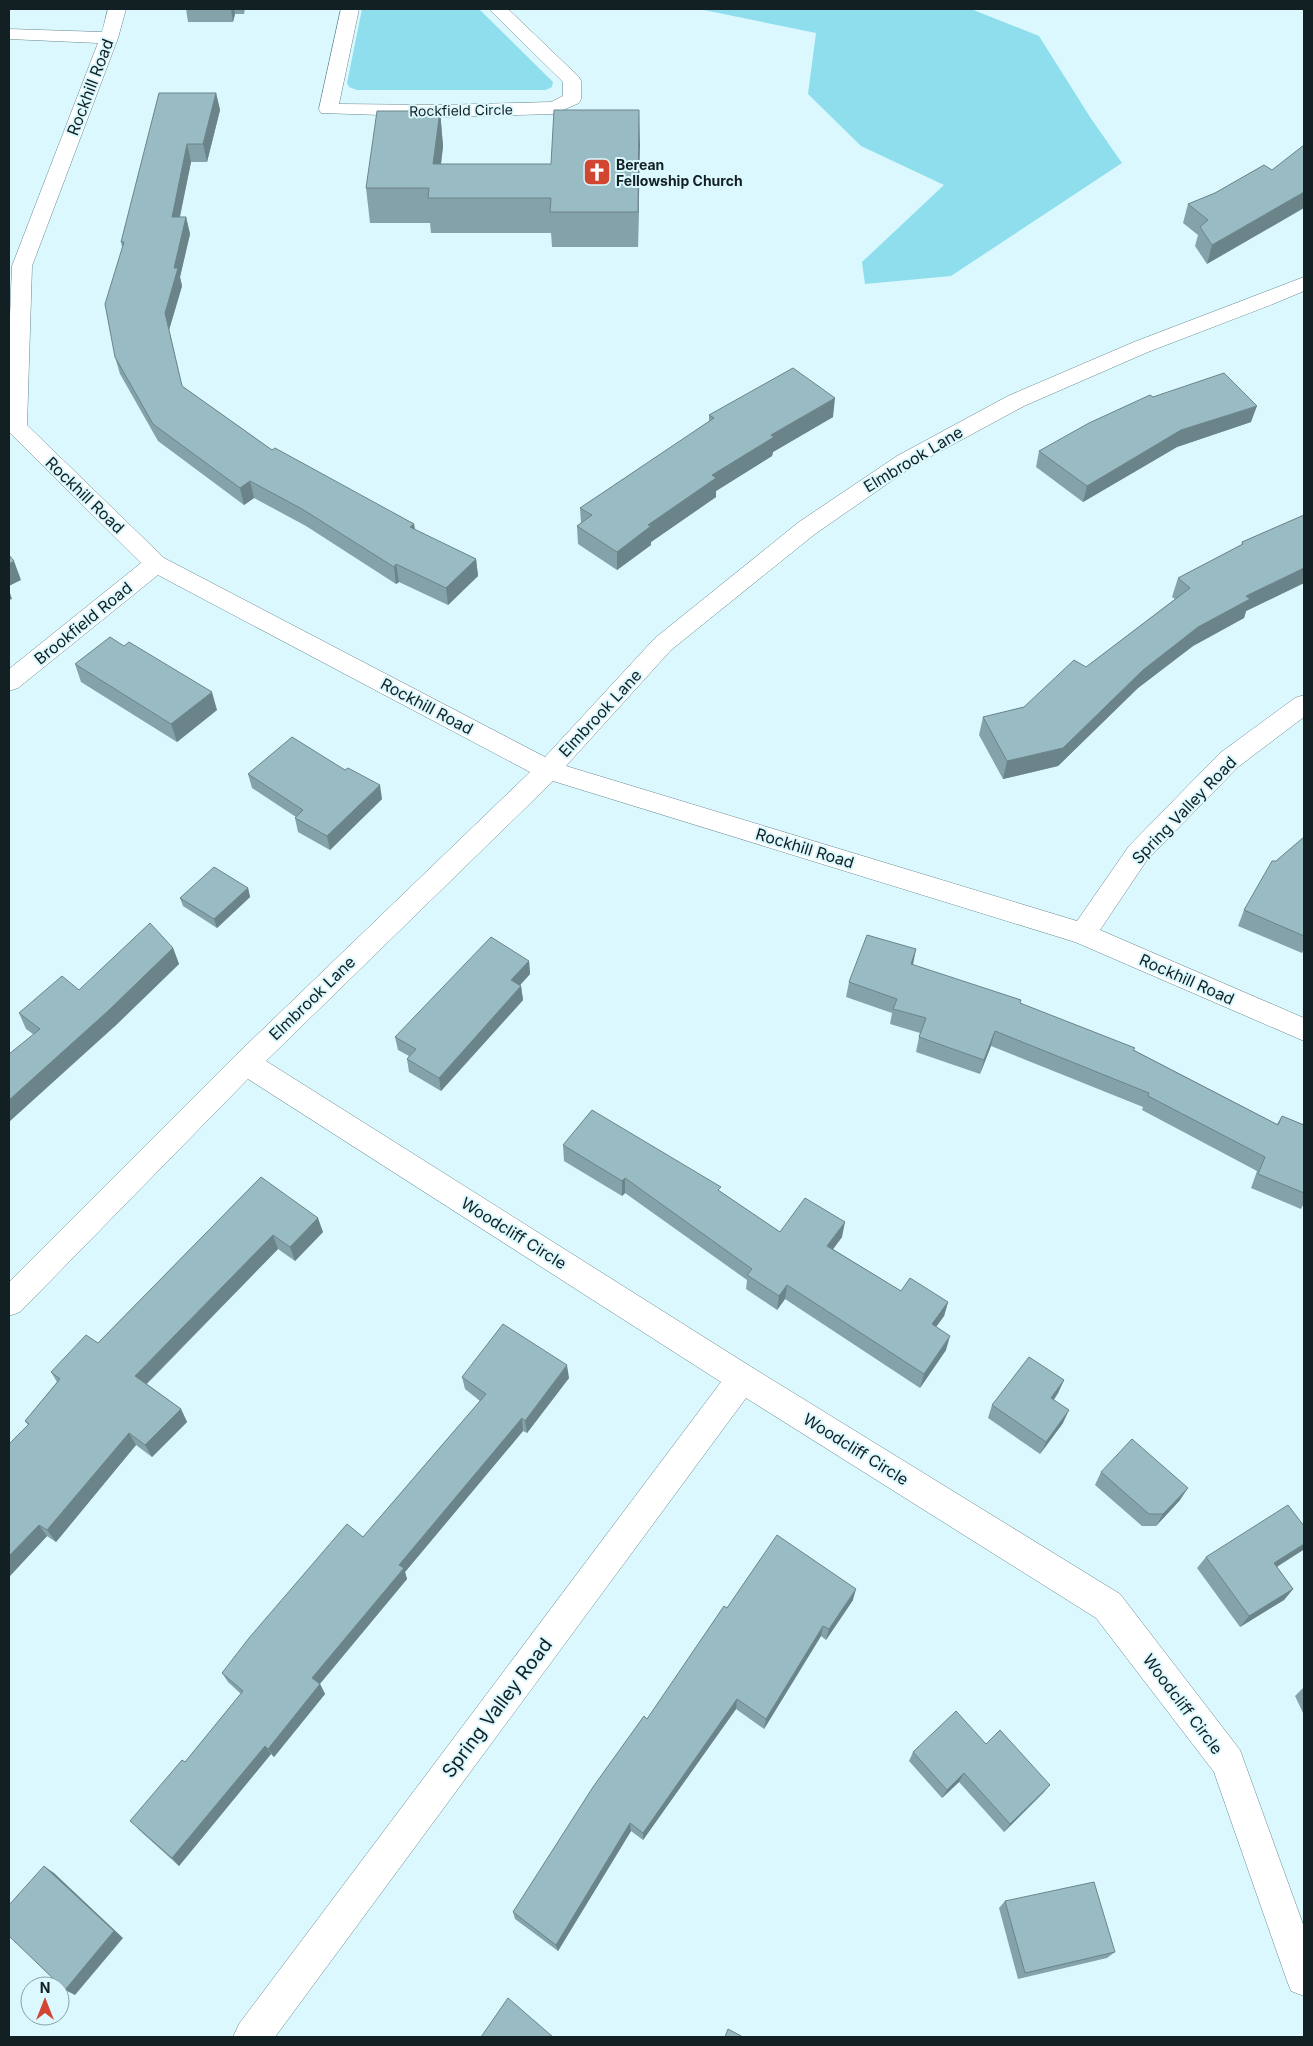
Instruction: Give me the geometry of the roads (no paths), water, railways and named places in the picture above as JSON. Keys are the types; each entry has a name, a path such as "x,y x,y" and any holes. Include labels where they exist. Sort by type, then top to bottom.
{"street":[{"name":"Rockhill Road","path":"117,9 108,38 15,265 12,428 156,564 548,770 1083,934 1304,1030"},
{"name":"Rockfield Circle","path":"350,9 328,109 441,111 554,108 572,99 572,81 498,9"},
{"path":"9,34 108,38"},
{"name":"Elmbrook Lane","path":"9,1302 246,1062 548,770 663,644 807,528 905,460 1016,401 1140,347 1266,300 1304,283"},
{"name":"Brookfield Road","path":"9,682 156,564"},
{"name":"Spring Valley Road","path":"1083,934 1138,853 1229,760 1304,704"},
{"name":"Woodcliff Circle","path":"246,1062 742,1378 1108,1606 1228,1762 1304,1978"},
{"name":"Spring Valley Road","path":"252,2037 742,1378"}],"place":[{"name":"Berean Fellowship Church","path":"597,172"}]}
